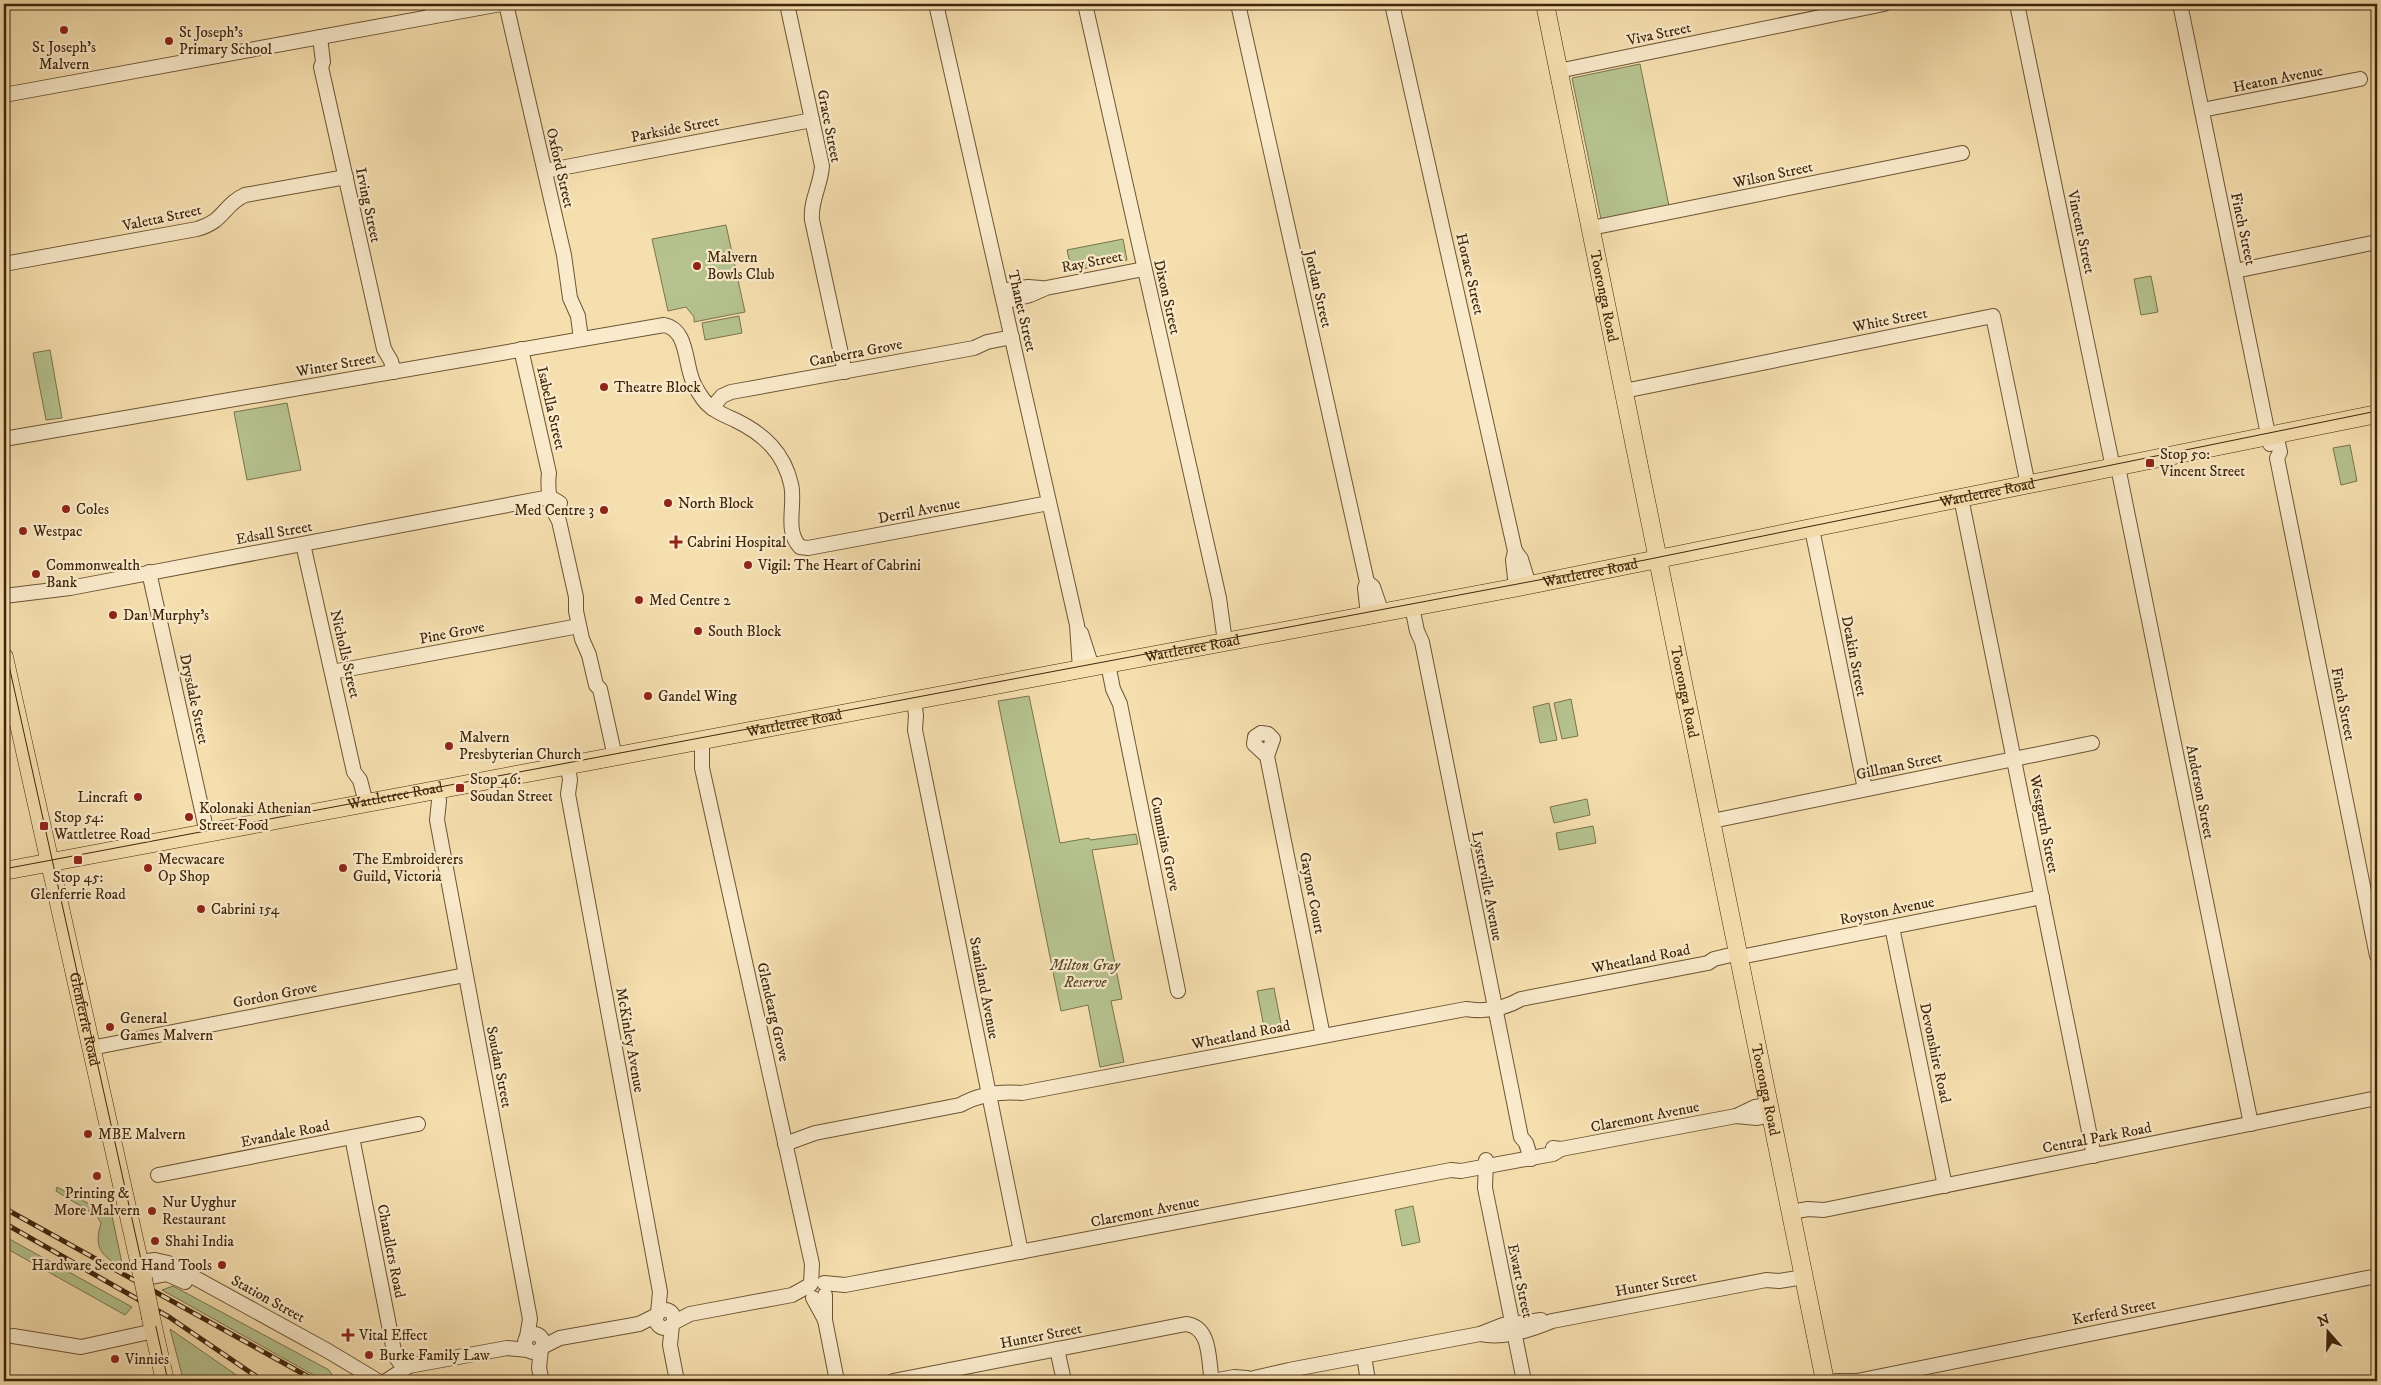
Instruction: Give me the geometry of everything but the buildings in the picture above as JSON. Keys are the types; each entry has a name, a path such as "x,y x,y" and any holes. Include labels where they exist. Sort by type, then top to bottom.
{"main road":[{"name":"Tooronga Road","path":"1545,4 1825,1381"},
{"name":"Wattletree Road","path":"4,871 1659,560 2377,414"},
{"name":"Glenferrie Road","path":"4,657 9,700 50,863 165,1381"}],"street":[{"path":"4,95 315,38 432,10 501,4"},
{"name":"Oxford Street","path":"506,4 565,261 570,298 578,316 581,339"},
{"name":"Grace Street","path":"787,4 822,166 819,183 812,202 812,220 845,372"},
{"name":"Thanet Street","path":"936,4 1077,625 1089,654 1099,666"},
{"name":"Dixon Street","path":"1085,4 1219,598 1227,617 1229,641"},
{"name":"Jordan Street","path":"1238,4 1367,582 1373,587 1375,614"},
{"name":"Horace Street","path":"1392,4 1515,551 1521,559 1523,586"},
{"name":"Viva Street","path":"1558,71 1884,4"},
{"name":"Vincent Street","path":"2018,4 2115,467"},
{"name":"Finch Street","path":"2180,4 2235,271 2272,435 2280,452 2277,458 2377,956"},
{"name":"Irving Street","path":"315,38 317,62 321,67 384,349 391,361 389,372"},
{"name":"Heaton Avenue","path":"2202,110 2360,79"},
{"name":"Parkside Street","path":"545,171 812,120"},
{"name":"Wilson Street","path":"1591,228 1962,153"},
{"name":"Valetta Street","path":"4,264 197,229 217,221 232,203 245,195 346,177"},
{"path":"2235,271 2377,242"},
{"name":"Ray Street","path":"1002,296 1030,295 1046,288 1144,268"},
{"name":"White Street","path":"1624,391 1993,316 2028,485"},
{"name":"Winter Street","path":"4,439 657,326 674,328 680,337 693,383 702,398 712,408"},
{"name":"Canberra Grove","path":"712,408 727,393 974,348 989,348 1012,340"},
{"name":"Isabella Street","path":"521,350 549,474 547,482 555,500 553,511 559,521 576,597 576,611 582,639 589,655 596,685 600,689 611,758"},
{"path":"712,408 726,416 737,397 744,391"},
{"name":"Derril Avenue","path":"726,416 761,434 778,454 791,486 793,503 791,530 800,547 808,548 1049,503"},
{"name":"Anderson Street","path":"2115,467 2251,1124"},
{"name":"Westgarth Street","path":"1961,498 2094,1156"},
{"name":"Edsall Street","path":"4,596 70,588 304,544 555,500"},
{"name":"Deakin Street","path":"1812,529 1865,789"},
{"name":"Nicholls Street","path":"304,544 354,772 360,780 361,804"},
{"name":"Drysdale Street","path":"150,572 207,833"},
{"name":"Isabella Street","path":"576,597 584,608 591,639 589,655"},
{"name":"Lysterville Avenue","path":"1416,606 1424,630 1422,642 1524,1156"},
{"name":"Pine Grove","path":"332,672 579,626"},
{"name":"Cummins Grove","path":"1099,666 1120,687 1120,704 1178,991"},
{"name":"Staniland Avenue","path":"908,702 916,715 915,730 1021,1252"},
{"name":"Glendearg Grove","path":"696,741 837,1381"},
{"name":"Gillman Street","path":"1712,821 2092,743"},
{"name":"Gaynor Court","path":"1267,756 1323,1036"},
{"name":"McKinley Avenue","path":"563,767 570,780 568,794 665,1319"},
{"name":"Soudan Street","path":"431,791 439,801 437,820 534,1343"},
{"name":"Royston Avenue","path":"1739,957 2042,897"},
{"name":"Devonshire Road","path":"1892,927 1945,1186"},
{"name":"Wheatland Road","path":"784,1139 794,1132 814,1133 960,1105 968,1100 990,1100 1466,1009 1484,1010 1494,1004 1513,1003 1521,999 1708,963 1716,965 1739,957"},
{"name":"Gordon Grove","path":"91,1048 465,975"},
{"name":"Central Park Road","path":"1792,1217 1810,1218 1824,1210 2377,1098"},
{"name":"Claremont Avenue","path":"818,1290 1451,1170 1461,1172 1481,1164 1524,1156 1552,1148 1561,1149 1736,1116 1757,1118 1770,1110"},
{"name":"Evandale Road","path":"158,1175 418,1124"},
{"name":"Chandlers Road","path":"352,1138 395,1356 396,1376"},
{"name":"Ewart Street","path":"1481,1164 1524,1381"},
{"name":"Station Street","path":"141,1273 174,1276 328,1351 378,1381"},
{"name":"Hunter Street","path":"893,1381 1181,1324 1195,1326 1206,1342 1212,1381 1234,1377 1244,1380 1480,1334 1489,1336 1514,1328 1766,1280 1779,1281 1804,1273"},
{"name":"Kerferd Street","path":"1836,1381 1856,1381 2377,1276"},
{"path":"396,1376 507,1348 639,1324 646,1326 683,1312 690,1314 818,1290"},
{"name":"Station Street","path":"244,1310 365,1381"},
{"path":"665,1319 677,1381"},
{"path":"13,1336 81,1347 153,1325"},
{"path":"534,1343 540,1375"},
{"path":"1057,1349 1064,1381"},
{"path":"1364,1356 1368,1381"}],"green space":[{"path":"1640,64 1669,206 1601,219 1572,78"},
{"name":"Malvern Bowls Club","path":"726,225 745,312 694,322 694,317 686,307 668,311 652,239"},
{"path":"1123,239 1127,260 1072,271 1067,250"},
{"path":"2151,276 2158,312 2141,315 2134,279"},
{"path":"739,316 742,333 705,340 702,323"},
{"path":"50,350 62,418 46,420 33,353"},
{"path":"287,403 301,470 247,480 234,412"},
{"path":"2350,445 2357,481 2341,485 2333,448"},
{"name":"Milton Gray Reserve","path":"1029,696 1060,843 1089,838 1090,840 1136,834 1138,844 1092,850 1122,999 1111,1001 1124,1062 1100,1067 1088,1005 1061,1011 998,701"},
{"path":"1571,699 1578,736 1562,739 1554,703"},
{"path":"1549,703 1557,740 1540,743 1533,707"},
{"path":"1587,799 1590,815 1554,823 1550,807"},
{"path":"1593,826 1596,843 1559,850 1556,833"},
{"path":"1274,988 1281,1024 1264,1027 1257,991"},
{"path":"57,1187 112,1216 123,1268 110,1260 101,1251 98,1239 101,1223 97,1216 56,1191"},
{"path":"1413,1206 1420,1242 1402,1246 1395,1210"},
{"path":"4,1236 132,1307 125,1315 4,1247"},
{"path":"173,1286 329,1370 333,1376 342,1381 330,1378 328,1381 324,1381 162,1290"},
{"path":"170,1329 245,1381 194,1381 182,1375"}],"tram line":[{"path":"4,869 1645,560 2377,411"},
{"path":"4,643 168,1381"}],"railway":[{"path":"4,1208 316,1381"},
{"path":"4,1223 169,1317 263,1381"}],"place":[{"name":"St Joseph's Malvern","path":"64,30"},
{"name":"St Joseph's Primary School","path":"169,41"},
{"name":"Malvern Bowls Club","path":"697,266"},
{"name":"Theatre Block","path":"604,387"},
{"name":"Stop 50: Vincent Street","path":"2150,463"},
{"name":"North Block","path":"668,503"},
{"name":"Coles","path":"66,509"},
{"name":"Med Centre 3","path":"604,510"},
{"name":"Westpac","path":"23,531"},
{"name":"Cabrini Hospital","path":"676,542"},
{"name":"Vigil: The Heart of Cabrini","path":"748,565"},
{"name":"Commonwealth Bank","path":"36,574"},
{"name":"Med Centre 2","path":"639,600"},
{"name":"Dan Murphy's","path":"113,615"},
{"name":"South Block","path":"698,631"},
{"name":"Gandel Wing","path":"648,696"},
{"name":"Malvern Presbyterian Church","path":"449,746"},
{"name":"Stop 46: Soudan Street","path":"460,788"},
{"name":"Lincraft","path":"138,797"},
{"name":"Kolonaki Athenian Street Food","path":"189,817"},
{"name":"Stop 54: Wattletree Road","path":"44,826"},
{"name":"Stop 45: Glenferrie Road","path":"78,860"},
{"name":"Mecwacare Op Shop","path":"148,868"},
{"name":"The Embroiderers Guild, Victoria","path":"343,868"},
{"name":"Cabrini 154","path":"201,909"},
{"name":"General Games Malvern","path":"110,1027"},
{"name":"MBE Malvern","path":"88,1134"},
{"name":"Printing & More Malvern","path":"97,1176"},
{"name":"Nur Uyghur Restaurant","path":"152,1211"},
{"name":"Shahi India","path":"155,1241"},
{"name":"Hardware Second Hand Tools","path":"222,1265"},
{"name":"Vital Effect","path":"348,1335"},
{"name":"Burke Family Law","path":"369,1355"},
{"name":"Vinnies","path":"115,1359"}]}
